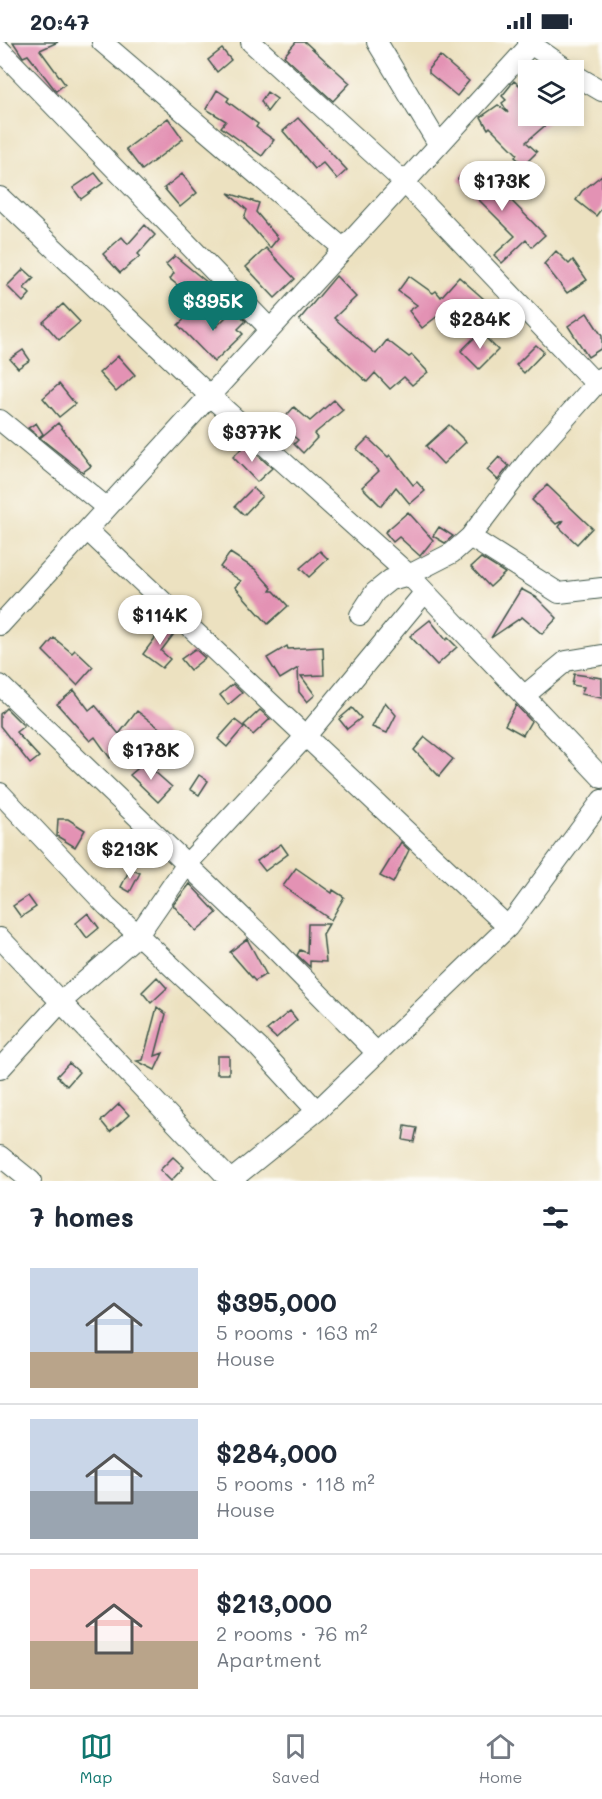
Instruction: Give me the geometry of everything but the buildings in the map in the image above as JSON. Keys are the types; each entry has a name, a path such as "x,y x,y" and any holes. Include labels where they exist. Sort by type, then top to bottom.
{"street":[{"path":"102,42 344,249"},
{"path":"251,42 405,183 598,380 531,458 470,537 452,554 409,574 390,580 360,615"},
{"path":"377,42 439,145"},
{"path":"0,625 531,43 554,60"},
{"path":"0,50 270,329"},
{"path":"584,81 602,91"},
{"path":"0,197 210,396 409,574 599,772"},
{"path":"0,420 107,508"},
{"path":"87,530 508,927"},
{"path":"470,537 559,593 602,588"},
{"path":"0,1069 61,1002 138,935 187,864 306,736 425,592"},
{"path":"524,696 566,661 602,655"},
{"path":"0,685 187,864 376,1052"},
{"path":"0,793 138,935 259,1048 317,1111"},
{"path":"0,938 230,1181 317,1111 508,927 602,800"},
{"path":"0,1156 31,1181"}]}
